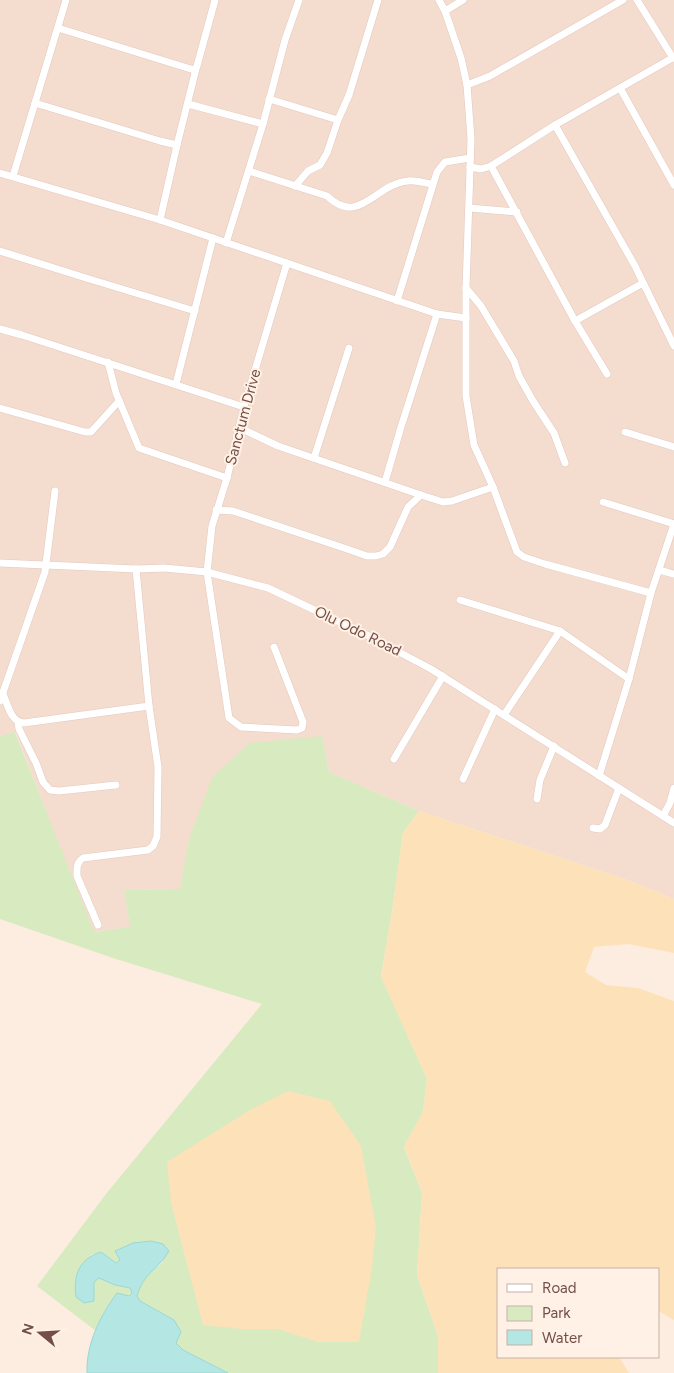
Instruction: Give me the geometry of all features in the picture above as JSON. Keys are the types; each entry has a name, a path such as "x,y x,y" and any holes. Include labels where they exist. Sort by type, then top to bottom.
{"street":[{"path":"13,176 66,0"},
{"path":"160,220 196,69 215,0"},
{"path":"226,243 263,124 285,40 299,0"},
{"path":"295,186 308,170 317,167 323,161 349,95 378,0"},
{"path":"439,0 462,58 468,85 471,139 466,288 466,396 474,445 493,487 517,552 524,557 651,593"},
{"path":"444,10 464,0"},
{"path":"468,85 490,76 623,0"},
{"path":"470,167 481,169 491,166 555,125 673,57 637,0"},
{"path":"58,28 190,70 196,69"},
{"path":"620,88 674,185"},
{"path":"269,99 338,120"},
{"path":"35,103 177,145"},
{"path":"188,104 263,124"},
{"path":"555,125 635,266 674,346"},
{"path":"397,301 432,184 439,168 445,162 470,158"},
{"path":"491,166 575,321 607,374"},
{"path":"249,171 327,196 336,204 345,208 353,208 406,180 432,184"},
{"path":"0,173 160,220 437,314 466,318"},
{"path":"469,208 517,212"},
{"path":"176,384 213,238"},
{"path":"0,251 195,310"},
{"name":"Sanctum Drive","path":"274,647 303,722 302,728 297,730 241,727 229,718 207,572 212,526 216,510 227,478 244,407 288,263"},
{"path":"575,321 643,283"},
{"path":"466,288 481,306 514,361 519,376 533,401 551,427 565,463"},
{"path":"385,482 437,314"},
{"path":"0,329 244,407"},
{"path":"314,458 349,348"},
{"path":"108,362 119,401 139,448 227,478"},
{"path":"0,408 85,432 91,432 119,401"},
{"path":"240,428 278,446 443,502 452,501 493,487"},
{"path":"625,432 674,447"},
{"path":"55,491 47,564 1,697 12,717 18,722 24,723 149,706"},
{"path":"216,510 233,511 344,548 376,556 383,554 390,547 408,507 421,495"},
{"path":"599,776 629,679 651,593 674,524 603,502"},
{"name":"Olu Odo Road","path":"0,562 136,569 164,568 207,572 268,588 365,634 442,676 674,823"},
{"path":"98,925 77,876 79,861 83,858 148,850 153,846 157,838 158,768 149,706 136,569"},
{"path":"659,570 674,574"},
{"path":"460,600 560,631 629,679"},
{"path":"504,716 560,631"},
{"path":"394,759 442,676"},
{"path":"463,779 495,709"},
{"path":"18,722 19,729 44,782 50,790 59,791 116,785"},
{"path":"537,799 540,780 554,746"},
{"path":"593,828 600,829 605,825 619,788"},
{"path":"663,816 674,788"}],"shaded area":[{"path":"0,0 674,0 674,899 622,878 419,811 329,772 322,736 189,839 180,889 124,890 130,927 93,932 16,733 0,736"}],"green space":[{"path":"15,732 94,932 130,927 124,890 180,889 189,839 212,778 249,743 322,736 329,772 419,811 403,833 381,976 427,1079 423,1112 404,1147 422,1193 417,1275 438,1336 438,1373 228,1373 183,1350 176,1344 174,1320 140,1301 137,1296 147,1276 163,1262 120,1248 115,1251 120,1260 115,1263 101,1252 91,1255 93,1301 94,1282 99,1277 115,1285 130,1288 132,1293 105,1310 96,1331 37,1286 106,1194 262,1004 113,958 0,919 0,736"}],"sand":[{"path":"419,811 622,878 674,899 674,953 628,944 594,947 585,972 606,985 638,988 674,1001 674,1320 659,1312 659,1268 497,1268 497,1358 620,1358 629,1373 438,1373 438,1336 417,1275 422,1193 404,1146 423,1112 427,1079 381,977 403,833"},
{"path":"288,1091 330,1101 361,1146 376,1228 372,1267 359,1342 318,1342 278,1329 242,1329 203,1325 171,1203 167,1162 250,1110"}],"water":[{"path":"151,1241 163,1244 169,1251 147,1276 137,1296 140,1301 174,1320 181,1332 176,1343 183,1350 228,1373 87,1373 87,1362 92,1341 105,1311 117,1293 129,1296 132,1293 130,1288 115,1285 99,1278 94,1282 94,1301 84,1303 76,1297 75,1289 79,1269 93,1255 101,1252 116,1263 120,1260 115,1251 133,1243"}]}
